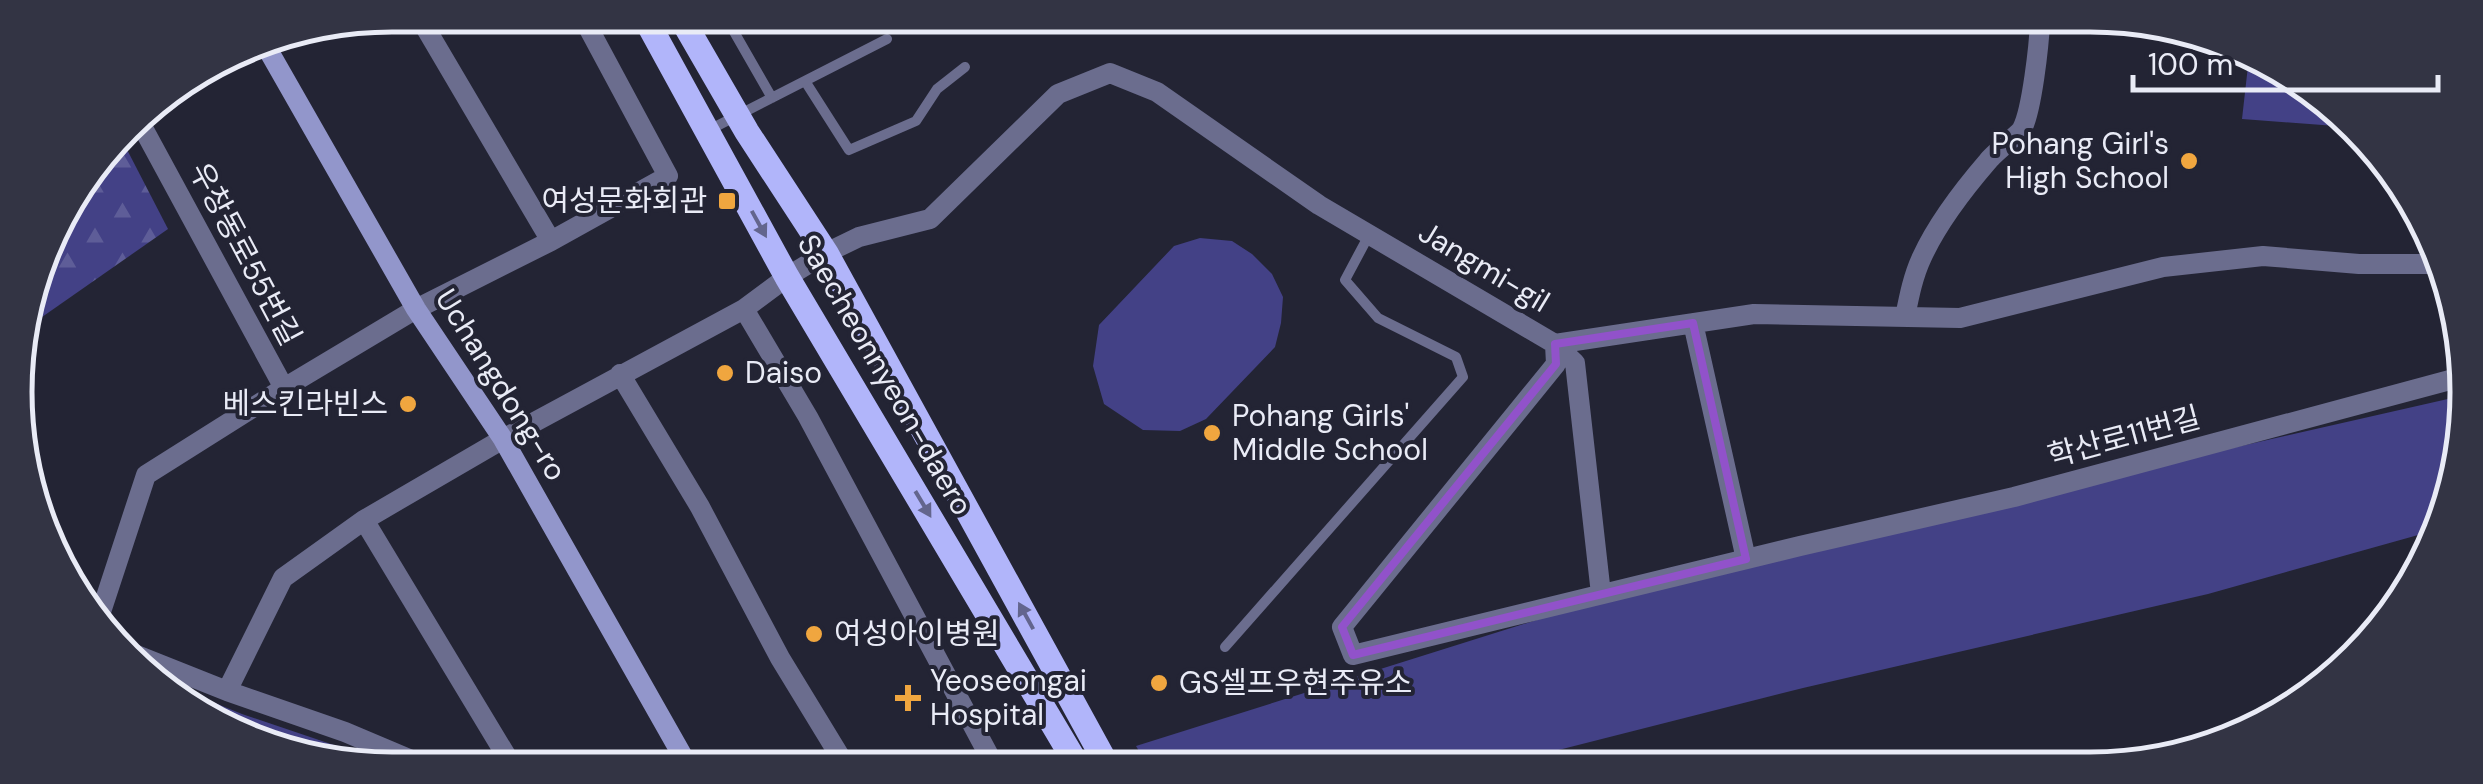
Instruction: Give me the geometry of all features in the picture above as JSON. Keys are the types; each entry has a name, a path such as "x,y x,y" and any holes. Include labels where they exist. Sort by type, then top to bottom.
{"main road":[{"name":"Saecheonnyeon-daero","path":"653,32 787,276 1069,752"},
{"name":"Saecheonnyeon-daero","path":"689,32 826,253 1099,752"},
{"name":"Uchangdong-ro","path":"270,54 416,309 503,438 680,752"}],"street":[{"path":"428,32 550,241"},
{"name":"우창동로55번길","path":"145,132 284,388 416,309 668,176 591,32"},
{"path":"1905,317 1921,258 1946,214 1999,147 2021,132 2039,32"},
{"name":"Jangmi-gil","path":"227,691 283,578 364,520 503,438 744,309 787,276 826,253 859,237 930,219 1058,94 1110,73 1158,92 1319,205 1556,344 1754,314 1960,318 2163,267 2263,256 2359,264 2427,264"},
{"path":"744,309 808,418 987,752"},
{"path":"1693,323 1746,559"},
{"path":"1556,344 1574,363 1601,594"},
{"name":"학산로11번길","path":"1556,344 1556,364 1342,627 1352,655 2014,497 2450,381"},
{"path":"620,374 700,507 780,658 837,752"},
{"path":"103,606 146,475 284,388"},
{"path":"364,520 504,752"},
{"path":"155,662 392,752"}],"lane":[{"path":"734,32 772,98"},
{"path":"708,131 887,39"},
{"path":"805,81 849,150 916,121 938,90 966,67"},
{"path":"1225,647 1463,377 1456,358 1378,318 1345,280 1370,234"}],"highlighted area":[{"path":"1693,323 1746,559 1353,655 1342,627 1556,364 1555,344"}],"green space":[{"path":"2248,69 2291,93 2332,126 2242,119"},
{"path":"127,150 168,229 40,318 70,233 93,192"},
{"path":"1200,238 1232,241 1272,274 1283,297 1275,347 1206,419 1180,431 1143,430 1104,404 1093,366 1099,325 1174,246"},
{"path":"2450,399 2444,462 2421,534 2208,594 1803,688 1550,752 1140,752 1136,746 1692,571"},
{"path":"206,699 341,747 276,732"}],"place":[{"name":"Pohang Girl's High School","path":"2189,161"},
{"name":"여성문화회관","path":"727,201"},
{"name":"Daiso","path":"725,373"},
{"name":"베스킨라빈스","path":"408,404"},
{"name":"Pohang Girls' Middle School","path":"1212,433"},
{"name":"여성아이병원","path":"814,634"},
{"name":"GS셀프우현주유소","path":"1159,683"},
{"name":"Yeoseongai Hospital","path":"908,698"}]}
